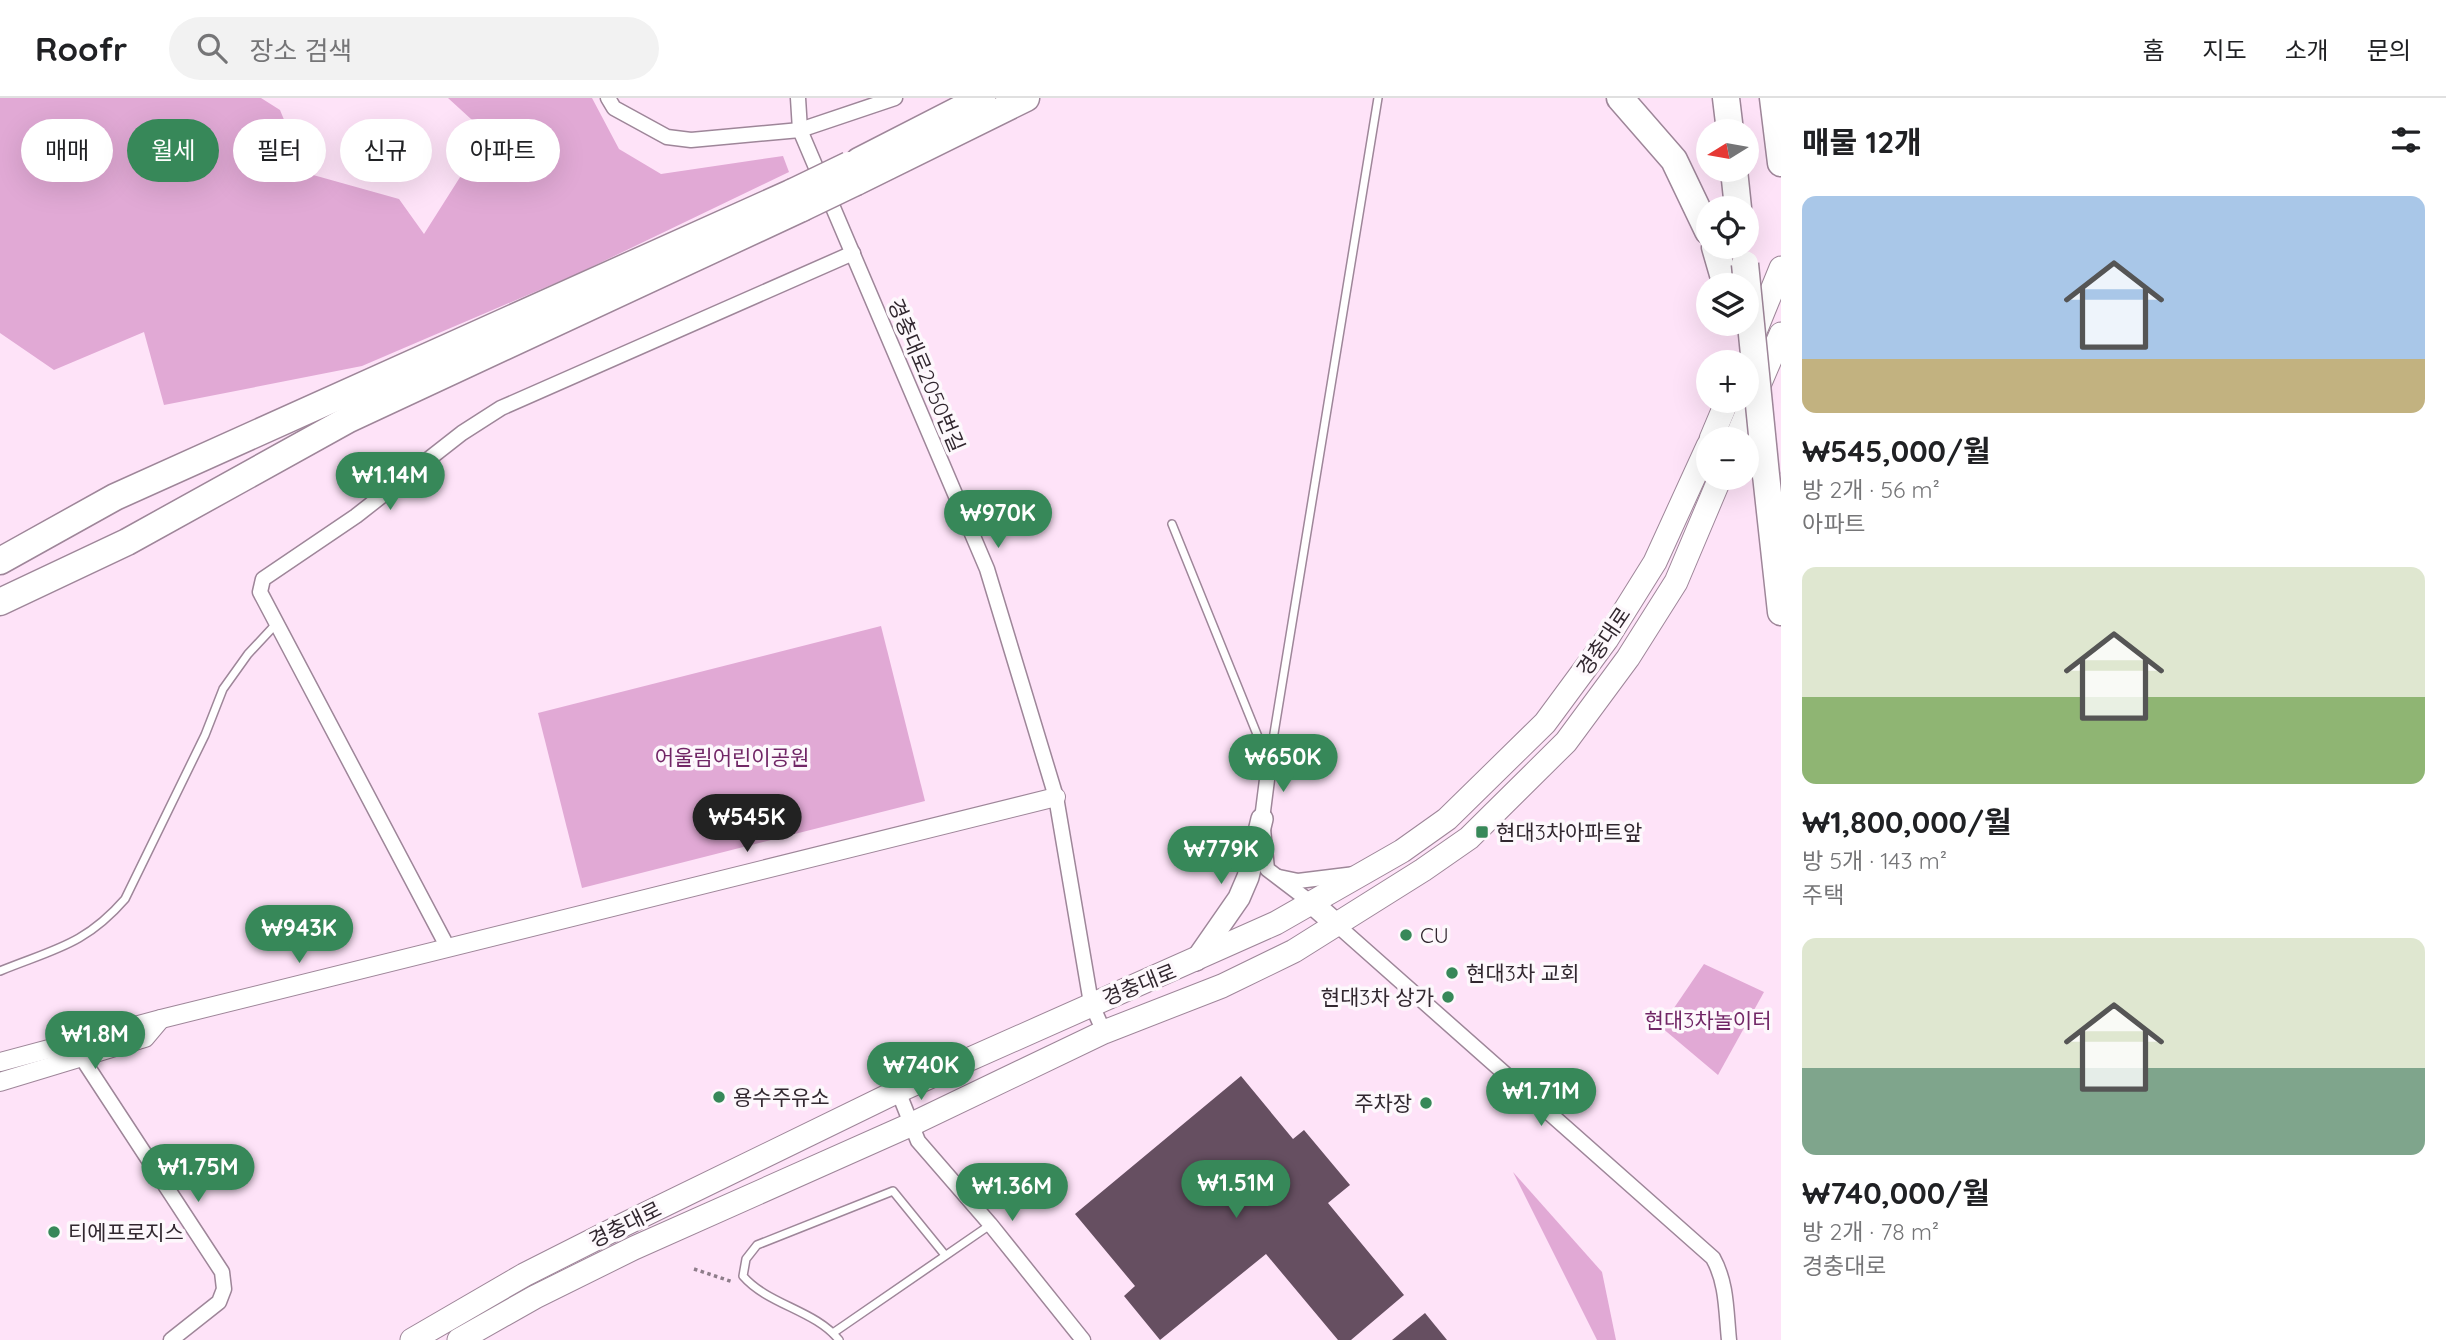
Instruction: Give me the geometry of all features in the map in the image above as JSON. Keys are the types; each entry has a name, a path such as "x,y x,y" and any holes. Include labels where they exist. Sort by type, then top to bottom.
{"highway":[{"path":"853,174 982,98"},
{"path":"0,602 127,542 349,419 797,200 1026,98"},
{"path":"1620,98 1674,160 1696,205"},
{"path":"1726,98 1729,119"},
{"path":"1773,98 1781,162"},
{"path":"0,561 115,497 797,200"},
{"path":"1744,259 1781,612"},
{"path":"1757,413 1762,433"}],"main road":[{"path":"1750,350 1781,268"},
{"path":"1741,427 1781,334"},
{"name":"경충대로","path":"411,1340 524,1275 898,1091 1091,1003 1196,960 1314,904 1447,818 1545,723 1606,639 1654,562 1696,472"},
{"name":"경충대로","path":"459,1340 535,1297 634,1248 911,1125 1104,1032 1222,986 1294,951 1469,838 1566,742 1628,658 1676,582 1715,490"},
{"path":"1196,960 1240,898 1262,819"},
{"path":"1314,904 1337,925"}],"street":[{"path":"608,98 614,108 667,137 691,139 800,130 895,98"},
{"name":"경충대로2050번길","path":"798,98 800,130 987,569 1056,797 1091,1003 1104,1032"},
{"path":"447,948 260,592 263,579 356,516 462,433 501,408 853,253"},
{"path":"1269,764 1262,819 1268,869 1314,904"},
{"path":"0,1062 160,1019 1056,797"},
{"path":"1276,876 1298,881 1363,873"},
{"path":"1337,925 1713,1258 1721,1272 1725,1289 1729,1340"},
{"path":"0,1082 80,1055 145,1038 160,1019"},
{"path":"80,1055 222,1272 224,1289 219,1302 171,1340"},
{"path":"898,1091 918,1141 990,1224 1083,1340"}],"lane":[{"path":"1269,764 1378,98"},
{"path":"1172,524 1269,764"},
{"path":"0,971 84,938 106,921 125,899 205,735 223,689 248,654 276,624"},
{"path":"839,1340 833,1333 755,1290 743,1276 746,1259 757,1245 893,1191 945,1255"},
{"path":"833,1333 990,1224"}],"path":[{"path":"694,1269 755,1290"}],"green space":[{"path":"0,98 261,98 280,110 284,119 233,119 233,182 326,182 326,179 399,199 424,234 457,182 560,182 560,119 471,119 448,98 592,98 619,149 661,174 783,156 789,172 579,273 362,366 164,405 144,332 54,370 0,333"},
{"name":"어울림어린이공원","path":"881,626 925,801 582,888 538,713"},
{"name":"현대3차놀이터","path":"1704,964 1764,992 1718,1075 1661,1027"},
{"path":"1513,1172 1602,1272 1616,1340 1597,1340"}],"building":[{"path":"1241,1076 1293,1139 1304,1130 1350,1185 1328,1203 1404,1295 1351,1340 1338,1340 1266,1254 1160,1340 1124,1296 1135,1286 1075,1214"},
{"path":"1425,1313 1447,1340 1392,1340"}],"place":[{"name":"현대3차아파트앞","path":"1482,832"},
{"name":"CU","path":"1406,935"},
{"name":"현대3차 교회","path":"1452,973"},
{"name":"현대3차 상가","path":"1448,997"},
{"name":"용수주유소","path":"719,1097"},
{"name":"주차장","path":"1426,1103"},
{"name":"티에프로지스","path":"54,1232"}]}
